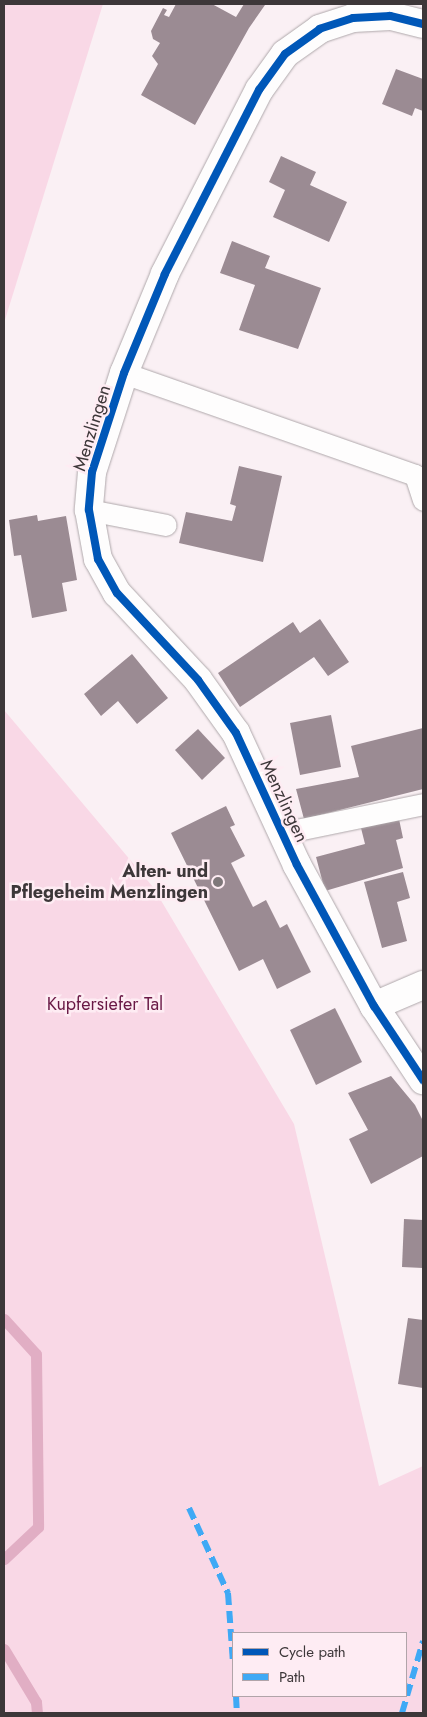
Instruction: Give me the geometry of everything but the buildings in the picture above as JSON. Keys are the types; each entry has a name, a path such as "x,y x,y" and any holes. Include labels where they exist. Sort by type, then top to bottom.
{"street":[{"name":"Menzlingen","path":"423,24 390,16 353,18 320,29 285,54 259,90 212,178 165,274 124,373 92,472 90,510 98,559 117,593 198,680 236,733 282,833 374,1006 423,1080"},
{"path":"374,1006 423,985"}],"lane":[{"path":"124,373 416,475 423,500"},
{"path":"90,510 166,525"},
{"path":"282,833 423,804"}],"green space":[{"path":"4,4 103,4 4,323"},
{"name":"Kupfersiefer Tal","path":"4,710 153,887 294,1124 379,1486 423,1466 423,1713 4,1713"}],"waterway":[{"path":"4,1319 36,1354 38,1527 4,1559"},
{"path":"4,1649 36,1702 37,1713"}],"marked path":[{"path":"189,1508 228,1593 232,1648"},
{"path":"407,1696 423,1641"},
{"path":"236,1697 237,1713"},
{"path":"402,1713 407,1697"}],"cycle path":[{"path":"423,24 390,16 353,18 320,29 285,54 259,90 165,274 124,373 92,472 89,510 98,559 117,593 198,680 236,733 297,865 374,1006 423,1080"}],"place":[{"name":"Alten- und Pflegeheim Menzlingen","path":"218,882"}]}
